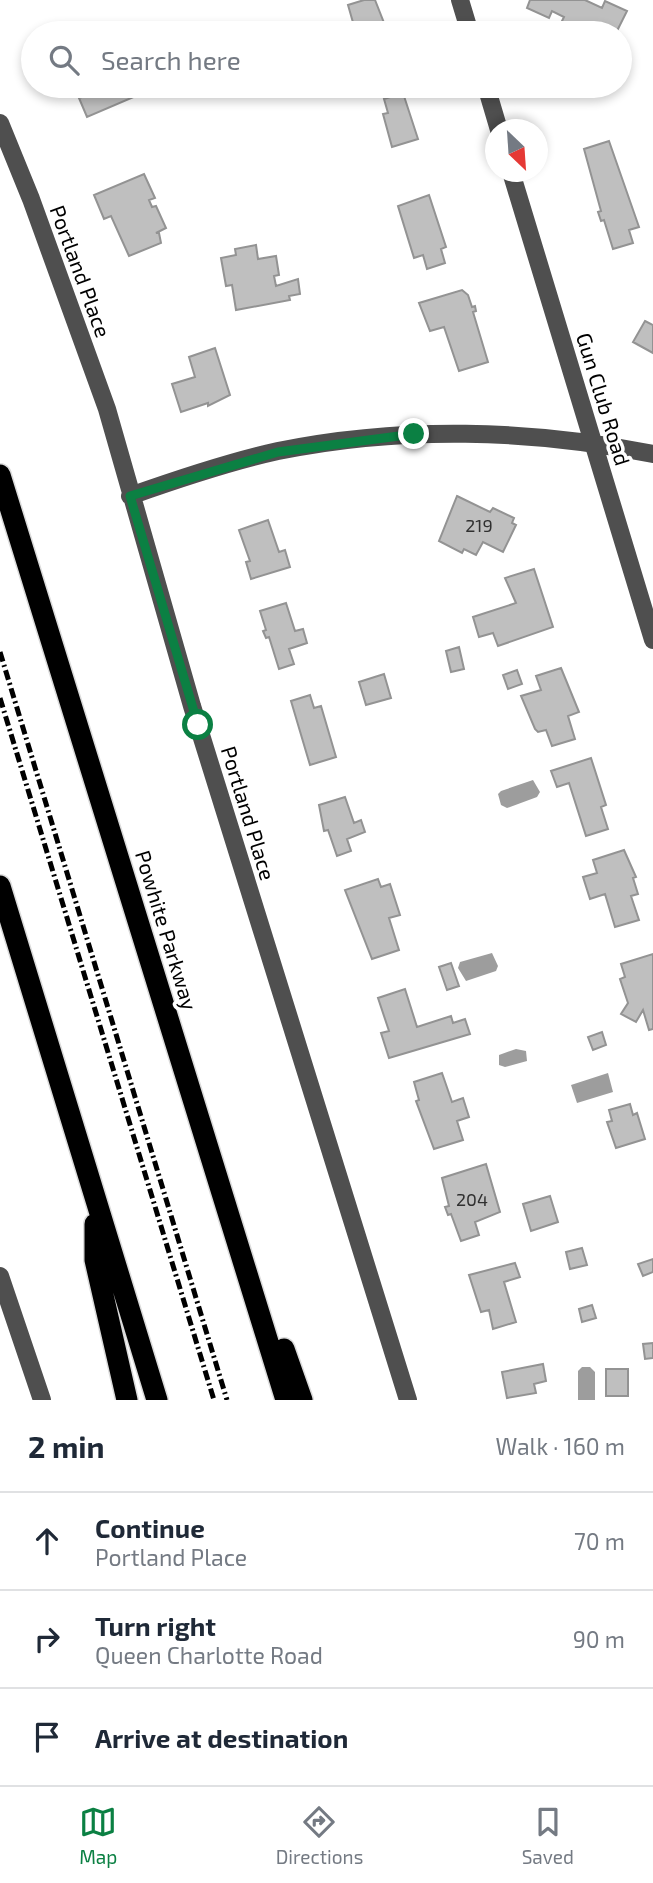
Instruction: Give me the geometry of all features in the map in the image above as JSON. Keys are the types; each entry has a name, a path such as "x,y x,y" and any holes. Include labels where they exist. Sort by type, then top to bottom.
{"highway":[{"name":"Powhite Parkway","path":"0,475 286,1400"},
{"path":"0,886 94,1201 157,1400"},
{"path":"94,1201 95,1260 127,1400"},
{"path":"240,1249 302,1400"}],"street":[{"path":"460,1 466,21"},
{"path":"490,98 496,119"},
{"name":"Portland Place","path":"0,122 107,409 130,496 408,1400"},
{"name":"Gun Club Road","path":"514,182 653,640"},
{"path":"130,496 242,461 329,443 414,434 477,433 593,442 653,454"},
{"path":"1,1281 42,1400"}],"shaded area":[{"path":"533,780 540,792 537,797 507,808 501,805 498,794 501,791"},
{"path":"492,953 498,966 496,971 466,981 458,968 460,962"},
{"path":"516,1049 526,1051 527,1061 505,1067 499,1065 499,1055"},
{"path":"608,1073 613,1092 577,1103 571,1085"},
{"path":"582,1367 590,1367 595,1372 595,1400 578,1400 578,1371"}],"building":[{"path":"375,0 383,21 353,21 348,5"},
{"path":"530,0 585,0 602,8 605,1 627,11 622,21 562,21 564,17 552,11 549,18 527,8"},
{"path":"79,98 131,98 87,117"},
{"path":"405,98 418,139 392,147 383,114 388,113 384,99"},
{"path":"609,141 639,227 629,230 633,243 613,249 604,220 601,221 598,212 601,211 584,149"},
{"path":"144,174 155,198 149,200 152,207 156,206 166,228 156,233 159,233 161,243 129,256 111,216 104,219 94,195"},
{"path":"429,195 446,247 441,249 445,263 427,269 423,255 414,258 398,206"},
{"path":"256,245 258,259 276,256 279,275 274,276 276,286 298,279 300,294 289,296 290,300 236,310 232,285 226,286 221,258 236,255 235,249"},
{"path":"462,290 468,295 472,307 475,306 476,311 473,312 488,362 459,371 444,327 430,331 419,303"},
{"path":"645,321 653,325 653,353 633,342"},
{"path":"215,348 230,395 208,406 208,403 181,412 172,384 195,377 189,357"},
{"path":"457,496 490,512 493,508 514,518 512,523 516,525 503,552 483,542 476,555 464,549 462,553 439,541"},
{"path":"268,520 279,552 285,550 290,567 251,579 246,562 250,561 239,530"},
{"path":"534,569 553,627 498,646 493,633 479,637 473,617 516,603 505,578"},
{"path":"286,603 295,631 303,629 307,643 289,649 294,664 279,669 269,637 266,638 263,631 266,630 260,611"},
{"path":"459,647 464,669 451,672 446,651"},
{"path":"561,668 579,712 568,716 575,739 552,746 546,730 538,732 535,729 521,696 541,690 536,676"},
{"path":"517,670 522,684 508,689 503,675"},
{"path":"384,674 391,698 366,705 359,682"},
{"path":"310,695 314,708 321,706 336,757 310,765 291,701"},
{"path":"591,758 606,805 601,807 608,829 586,836 569,783 557,787 551,771"},
{"path":"345,797 354,823 361,820 365,832 347,839 351,851 337,856 328,830 324,831 319,805"},
{"path":"624,850 636,877 633,878 638,894 631,896 639,920 615,927 605,894 590,899 583,877 597,873 593,860"},
{"path":"378,879 381,887 390,884 400,915 389,918 399,950 372,959 345,890"},
{"path":"653,954 653,1029 649,1030 643,1010 636,1022 621,1014 628,1003 620,979 625,977 621,964"},
{"path":"451,963 459,986 447,990 439,967"},
{"path":"405,989 417,1027 451,1016 453,1023 465,1019 470,1034 389,1058 381,1033 389,1031 378,998"},
{"path":"602,1032 606,1045 593,1050 588,1037"},
{"path":"442,1073 452,1102 463,1098 469,1117 457,1121 463,1140 434,1149 416,1101 419,1100 414,1082"},
{"path":"630,1104 633,1115 637,1113 645,1139 616,1148 607,1122 612,1121 609,1110"},
{"path":"486,1164 500,1212 475,1222 479,1235 461,1241 451,1214 448,1215 445,1207 449,1206 442,1178"},
{"path":"550,1196 558,1222 531,1231 523,1204"},
{"path":"582,1248 587,1265 570,1269 566,1252"},
{"path":"653,1259 653,1272 643,1276 638,1264"},
{"path":"515,1263 520,1277 504,1282 516,1322 493,1329 489,1310 481,1312 469,1275"},
{"path":"592,1305 596,1318 582,1322 579,1309"},
{"path":"653,1343 653,1358 645,1359 643,1344"},
{"path":"543,1364 546,1381 534,1384 536,1393 507,1398 502,1372"},
{"path":"606,1369 628,1369 628,1396 606,1396"}],"railway":[{"path":"0,652 227,1400"},
{"path":"0,698 214,1400"}],"route":[{"path":"198,725 130,496 188,476 278,452 329,443 414,434"}]}
